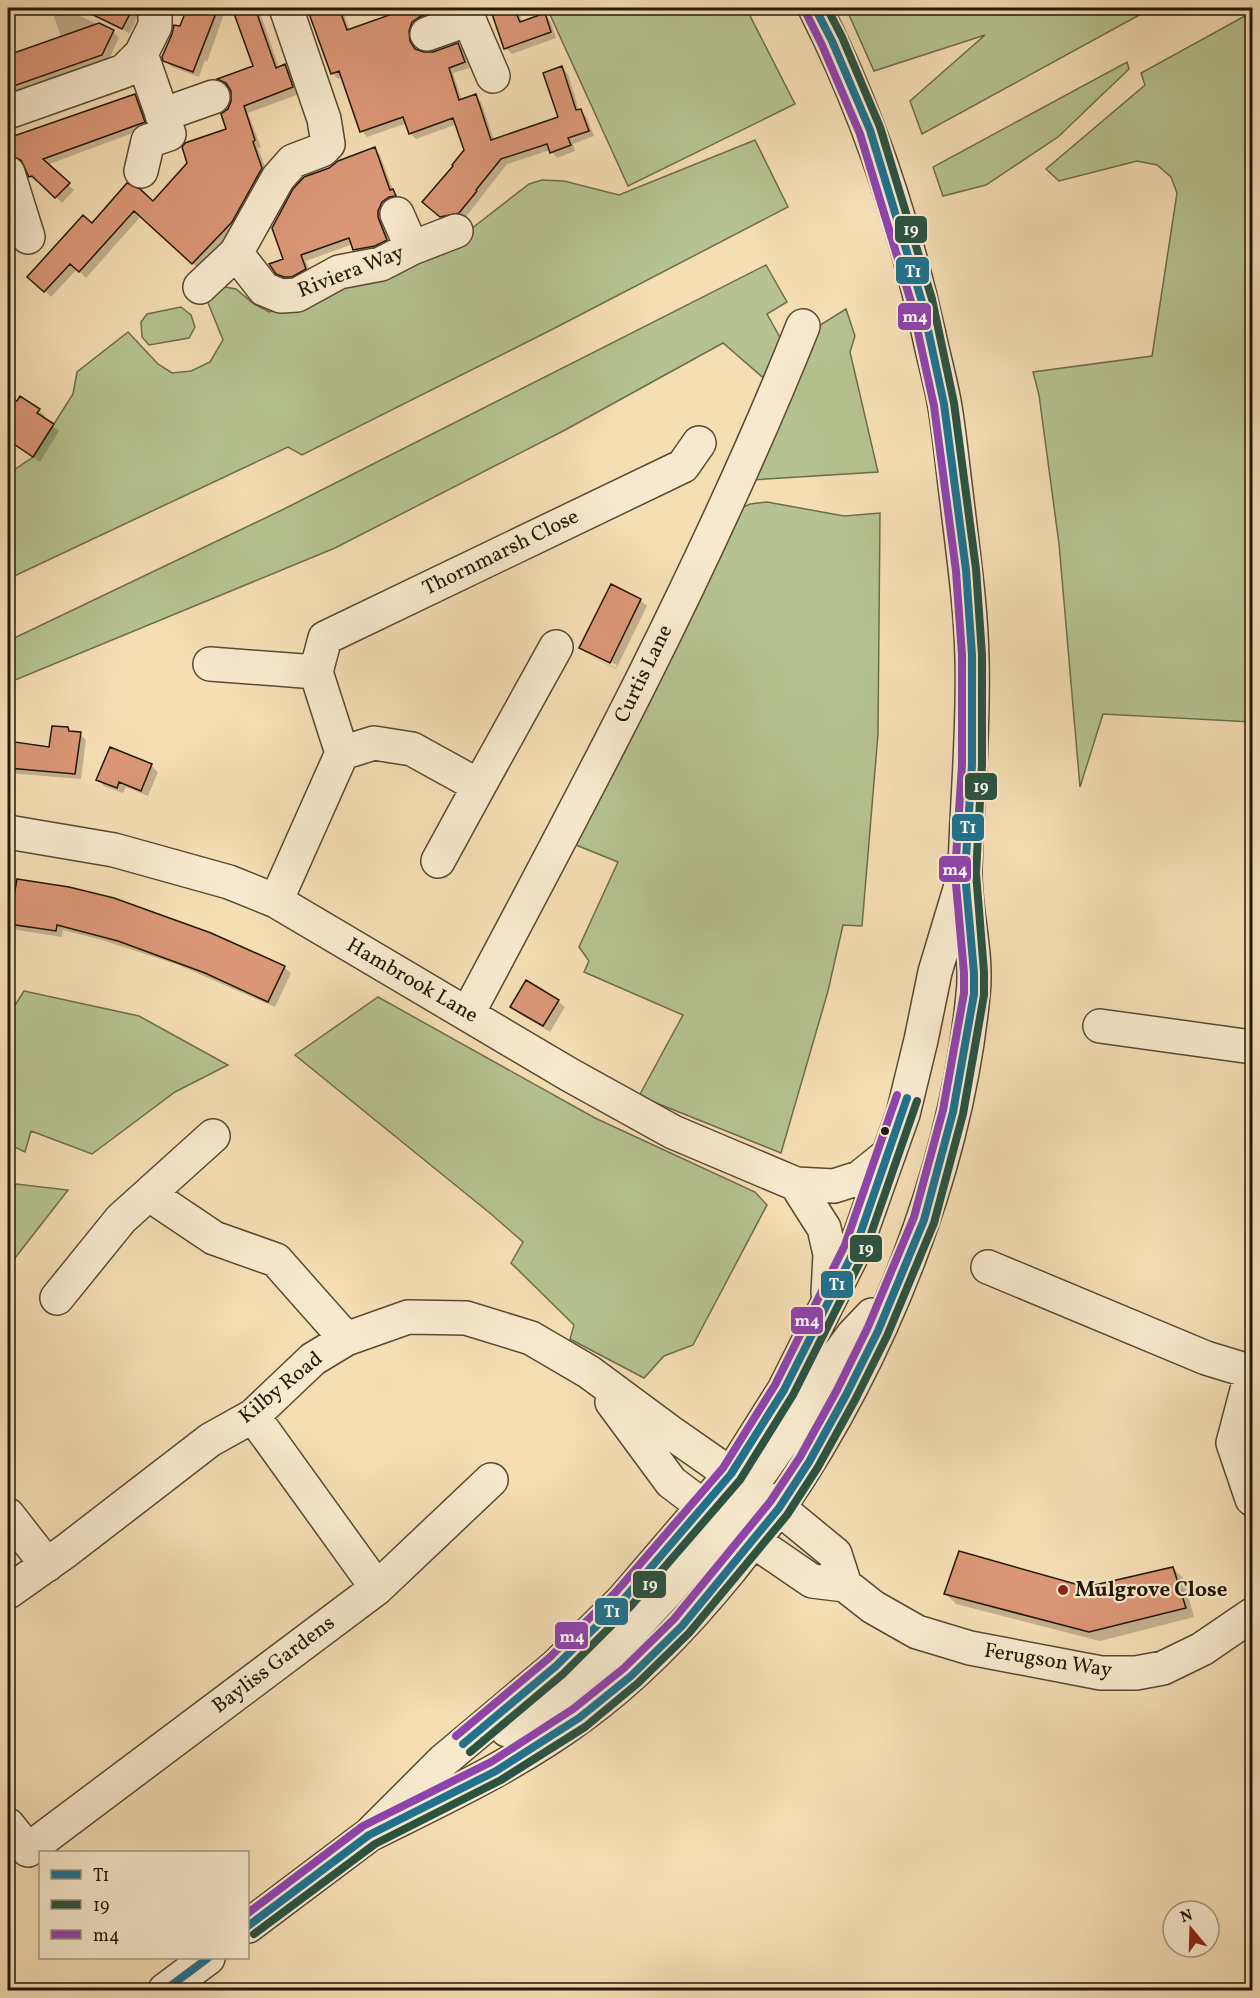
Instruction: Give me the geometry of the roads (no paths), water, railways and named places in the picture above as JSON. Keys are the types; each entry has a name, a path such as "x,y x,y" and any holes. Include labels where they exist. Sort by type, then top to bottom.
{"street":[{"path":"8,112 124,71 141,54 155,26 155,8"},
{"path":"200,286 236,253 278,178 293,161 322,150 328,144 324,119 286,8"},
{"path":"369,1835 496,1771 579,1718 631,1676 682,1626 779,1508 809,1462 878,1331 927,1209 953,1112 974,994 965,873 972,765 972,666 966,570 944,404 903,235 870,130 832,41 815,8"},
{"path":"428,34 466,13 493,75"},
{"path":"141,54 169,134 148,141 141,171"},
{"path":"162,115 213,97"},
{"path":"8,173 28,237"},
{"name":"Riviera Way","path":"397,214 412,248"},
{"name":"Riviera Way","path":"236,253 264,289 281,296 297,295 339,272 381,264 412,248 456,231"},
{"name":"Curtis Lane","path":"468,1013 574,814 711,538 775,394 802,326"},
{"name":"Thornmarsh Close","path":"316,672 325,638 683,465 699,443"},
{"path":"438,861 556,647"},
{"path":"210,664 316,672 342,753 276,901"},
{"path":"342,753 374,743 412,749 478,786"},
{"name":"Hambrook Lane","path":"8,832 114,850 230,882 276,901 570,1075 674,1132 796,1184 834,1186 859,1178 889,1154"},
{"path":"740,1481 855,1249 903,1113 935,972 965,873"},
{"path":"1100,1026 1252,1047"},
{"path":"57,1298 121,1219 213,1136"},
{"path":"796,1184 824,1228 830,1254 828,1304"},
{"path":"150,1195 214,1238 276,1260 346,1339"},
{"path":"988,1267 1206,1358 1252,1372 1233,1443 1252,1499"},
{"path":"249,1925 369,1835 443,1761 556,1666 715,1515 740,1481 789,1432 825,1373 854,1335 896,1290"},
{"name":"Kilby Road","path":"8,1593 210,1440 253,1416 313,1359 346,1339 408,1317 465,1318 531,1338 589,1372 779,1508"},
{"name":"Kilby Road","path":"589,1372 671,1482 753,1540"},
{"path":"253,1416 377,1588"},
{"name":"Bayliss Gardens","path":"8,1825 18,1857 377,1588 491,1480"},
{"path":"715,1515 779,1508 835,1554 845,1585 812,1581 753,1540"},
{"path":"8,1515 47,1564"},
{"name":"Ferugson Way","path":"845,1585 873,1607 917,1632 970,1648 1101,1673 1136,1673 1163,1668 1203,1649 1252,1615"},
{"path":"165,1990 207,1959"}],"place":[{"name":"Mulgrove Close","path":"1063,1590"}]}
